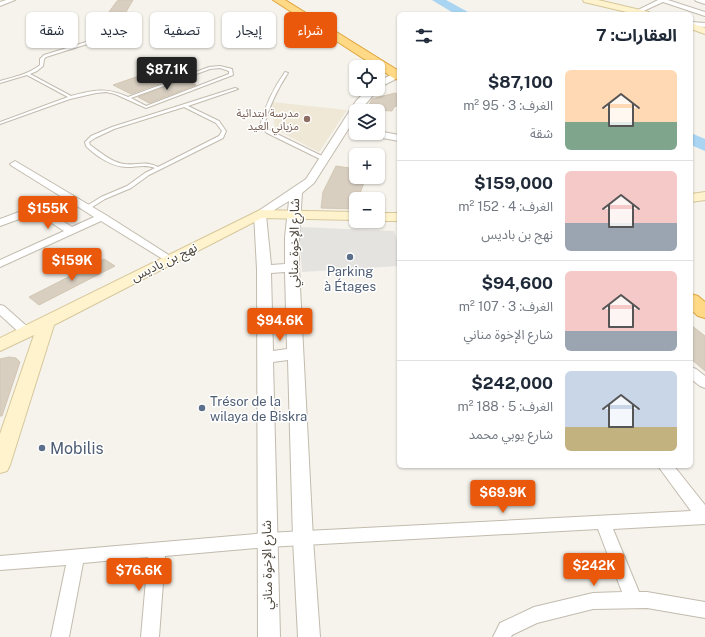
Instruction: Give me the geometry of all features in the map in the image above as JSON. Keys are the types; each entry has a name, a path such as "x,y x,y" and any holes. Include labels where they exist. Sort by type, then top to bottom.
{"highway":[{"path":"269,0 363,60"},
{"path":"278,0 396,79"},
{"path":"385,73 396,79"},
{"path":"693,290 705,299"},
{"path":"693,302 705,312"}],"main road":[{"path":"587,0 641,12"},
{"path":"596,0 641,12"},
{"path":"693,26 705,30"},
{"path":"693,198 705,196"},
{"path":"260,214 349,216"},
{"name":"نهج بن باديس","path":"12,339 260,214"},
{"path":"385,217 397,217"},
{"path":"0,465 7,427 47,321"},
{"path":"12,339 28,340 38,347"}],"street":[{"path":"0,4 12,0"},
{"path":"641,12 662,0 705,14"},
{"path":"698,0 705,2"},
{"path":"693,25 705,25"},
{"path":"385,83 396,79"},
{"path":"360,104 366,96"},
{"path":"296,192 310,181 324,158 349,125"},
{"path":"385,129 397,132"},
{"path":"385,136 397,138"},
{"path":"15,164 170,259"},
{"name":"شارع الإخوة مناني","path":"296,192 292,237 292,268 303,539 309,637"},
{"name":"شارع الإخوة مناني","path":"269,637 264,270 260,214 296,192"},
{"path":"0,223 71,198"},
{"path":"37,209 72,231"},
{"path":"0,264 102,217"},
{"path":"264,270 292,268"},
{"path":"0,310 12,339"},
{"path":"265,357 296,354"},
{"path":"693,374 705,383"},
{"path":"667,468 705,517"},
{"path":"0,563 267,540 705,517"},
{"path":"603,523 633,600"},
{"path":"150,637 157,549"},
{"path":"60,637 76,556"},
{"path":"502,637 506,629 534,615 593,601 647,600 705,610"}],"lane":[{"path":"0,82 36,70 42,65 42,59 45,56 86,43"},
{"path":"0,123 72,98 98,91 118,93 128,98 146,107 232,75 231,70 220,67 210,68 128,98"},
{"path":"286,73 273,92 266,108 262,126 269,132 324,158"},
{"path":"26,74 72,98"},
{"path":"158,168 150,164 118,164 88,146 87,142 93,137 113,128 236,89"},
{"path":"87,208 104,198 129,187 158,168 221,137 224,131 218,122 185,106"}],"shaded area":[{"name":"مدرسة ابتدائية مزياني العيد","path":"272,102 347,110 319,152 275,129"},
{"name":"Parking à Étages","path":"299,227 394,231 397,241 397,266 302,272"}],"building":[{"path":"133,0 126,12 109,12 117,1"},
{"path":"159,69 177,77 131,94 113,85"},
{"path":"184,80 196,85 149,103 138,97"},
{"path":"395,93 397,94 397,106 394,107 392,111 385,110 385,104 370,104 372,99"},
{"path":"336,166 349,168 349,184 363,184 361,192 349,192 349,209 321,208 323,192"},
{"path":"104,259 115,266 39,305 29,297"},
{"path":"693,327 705,336 705,371 693,361"},
{"path":"9,357 16,358 20,362 2,416 0,416 0,359"}],"waterway":[{"path":"438,0 460,12"},
{"path":"693,139 705,146"}],"place":[{"name":"مدرسة ابتدائية مزياني العيد","path":"307,119"},
{"name":"Parking à Étages","path":"350,257"},
{"name":"Trésor de la wilaya de Biskra","path":"202,408"},
{"name":"Mobilis","path":"42,448"}]}
